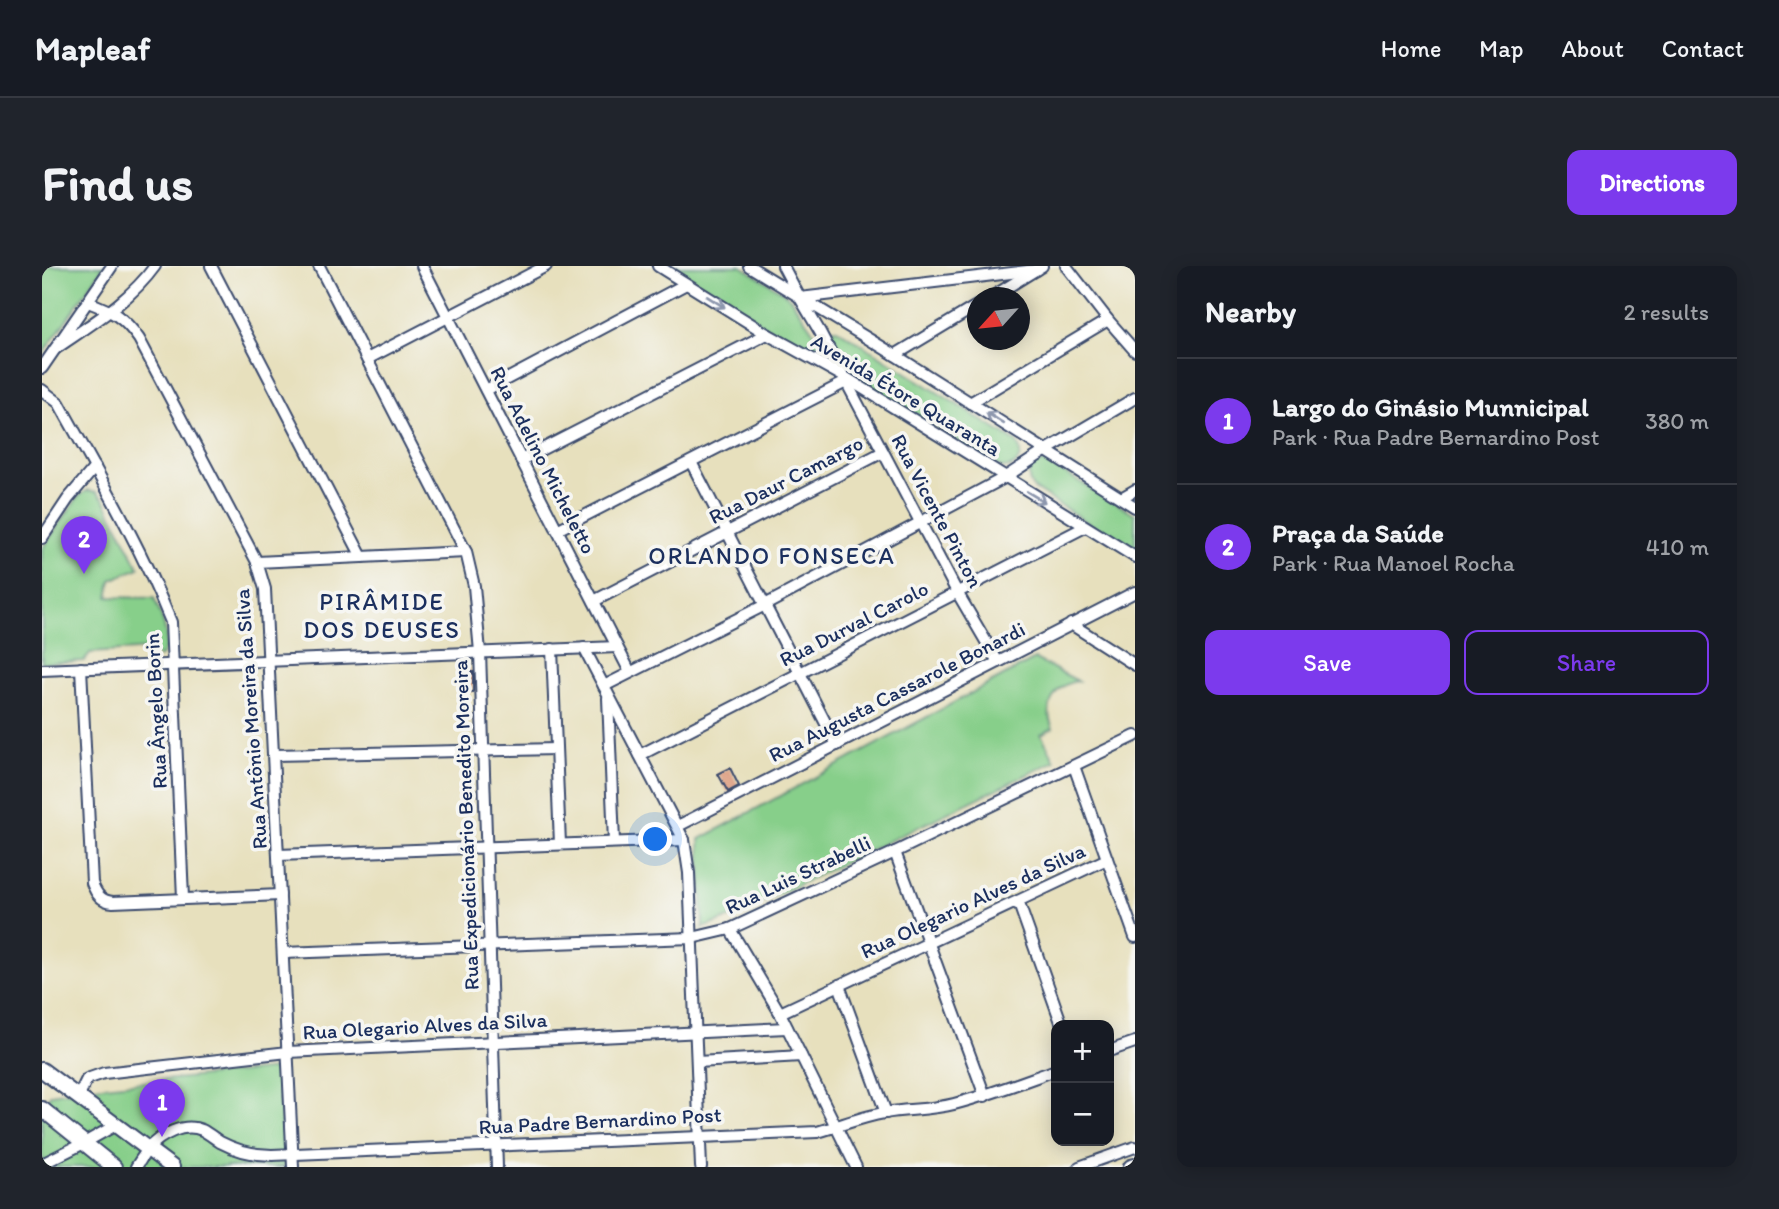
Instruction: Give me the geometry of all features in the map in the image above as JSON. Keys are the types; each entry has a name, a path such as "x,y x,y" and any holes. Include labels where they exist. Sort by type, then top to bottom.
{"main road":[{"path":"42,1070 172,1167"},
{"path":"42,1109 114,1167"}],"street":[{"path":"42,368 111,266"},
{"path":"55,349 122,302 155,266"},
{"path":"211,266 362,557"},
{"name":"Rua Expedicionário Benedito Moreira","path":"319,266 466,552 474,586 480,652 497,1167"},
{"name":"Rua Adelino Micheletto","path":"422,266 630,672"},
{"path":"367,359 546,266"},
{"name":"Avenida Étore Quaranta","path":"658,266 1135,557"},
{"name":"Avenida Étore Quaranta","path":"749,266 1135,507"},
{"name":"Rua Vicente Pinton","path":"783,266 957,592 998,662"},
{"path":"1066,266 1135,351"},
{"path":"800,298 1039,268"},
{"path":"1008,287 1039,268"},
{"path":"486,390 686,284"},
{"path":"88,302 110,310"},
{"name":"Rua Antônio Moreira da Silva","path":"110,310 122,318 139,339 257,562 265,589 293,1167"},
{"path":"895,355 967,312"},
{"path":"971,403 1108,320"},
{"path":"521,460 768,334"},
{"path":"557,530 845,379"},
{"name":"Rua Ângelo Borin","path":"42,390 59,403 95,467 125,521 171,622 183,898"},
{"path":"606,689 630,672 765,605 1004,478 1135,398"},
{"name":"Rua Daur Camargo","path":"594,601 883,452"},
{"path":"691,462 837,745"},
{"path":"42,538 68,499 95,467"},
{"path":"1121,498 1135,490"},
{"name":"Rua Durval Carolo","path":"640,755 1085,527"},
{"path":"257,562 466,552"},
{"name":"Rua Augusta Cassarole Bonardi","path":"678,826 1135,592"},
{"path":"1072,624 1135,665"},
{"path":"42,670 617,647"},
{"path":"584,648 684,839 689,873 701,1167"},
{"path":"552,649 560,845"},
{"path":"81,668 92,883 99,897 113,902 280,895"},
{"path":"606,689 614,842"},
{"name":"Rua Luis Strabelli","path":"283,953 692,938 730,929 1135,736"},
{"path":"274,755 556,750"},
{"path":"1074,766 1135,937"},
{"path":"278,855 684,839"},
{"path":"895,852 985,1096"},
{"name":"Rua Olegario Alves da Silva","path":"779,1013 1107,859"},
{"path":"1018,901 1060,1020"},
{"path":"730,929 787,1028 856,1167"},
{"path":"839,985 886,1113"},
{"name":"Rua Olegario Alves da Silva","path":"78,1097 87,1079 104,1073 288,1052 787,1028"},
{"path":"1114,1049 1135,1042"},
{"path":"697,1062 801,1056"},
{"name":"Rua Padre Bernardino Post","path":"149,1148 172,1131 192,1128 256,1155 817,1132 856,1119 951,1105 985,1096 1051,1072"},
{"path":"42,1164 116,1125"},
{"path":"1079,1167 1135,1147"},
{"path":"136,1167 149,1148"}],"green space":[{"path":"42,266 104,266 42,355"},
{"path":"668,266 741,266 790,298 819,340 818,347 814,351 806,351"},
{"path":"837,329 1016,442 1020,456 1016,464 1001,468 847,372 829,339 829,333"},
{"path":"1039,462 1047,463 1135,514 1135,552 1033,488 1029,474 1032,467"},
{"path":"88,490 97,492 104,499 139,568 111,580 108,597 154,598 166,637 164,652 159,658 151,649 90,653 84,661 42,663 42,549 79,496"},
{"path":"1035,659 1078,681 1057,691 1049,712 1053,728 1041,734 1055,761 730,918 703,928 700,839"},
{"path":"277,1069 285,1167 42,1167 42,1107 51,1094 102,1086"}],"building":[{"path":"459,668 470,668 470,672 473,672 473,692 461,691"},
{"path":"730,768 739,786 728,792 718,774"}],"place":[{"name":"Praça da Saúde","path":"84,574"},
{"name":"Largo do Ginásio Munnicipal","path":"162,1137"}],"district":[{"name":"ORLANDO FONSECA","path":"772,556"},
{"name":"PIRÂMIDE DOS DEUSES","path":"382,616"}]}
